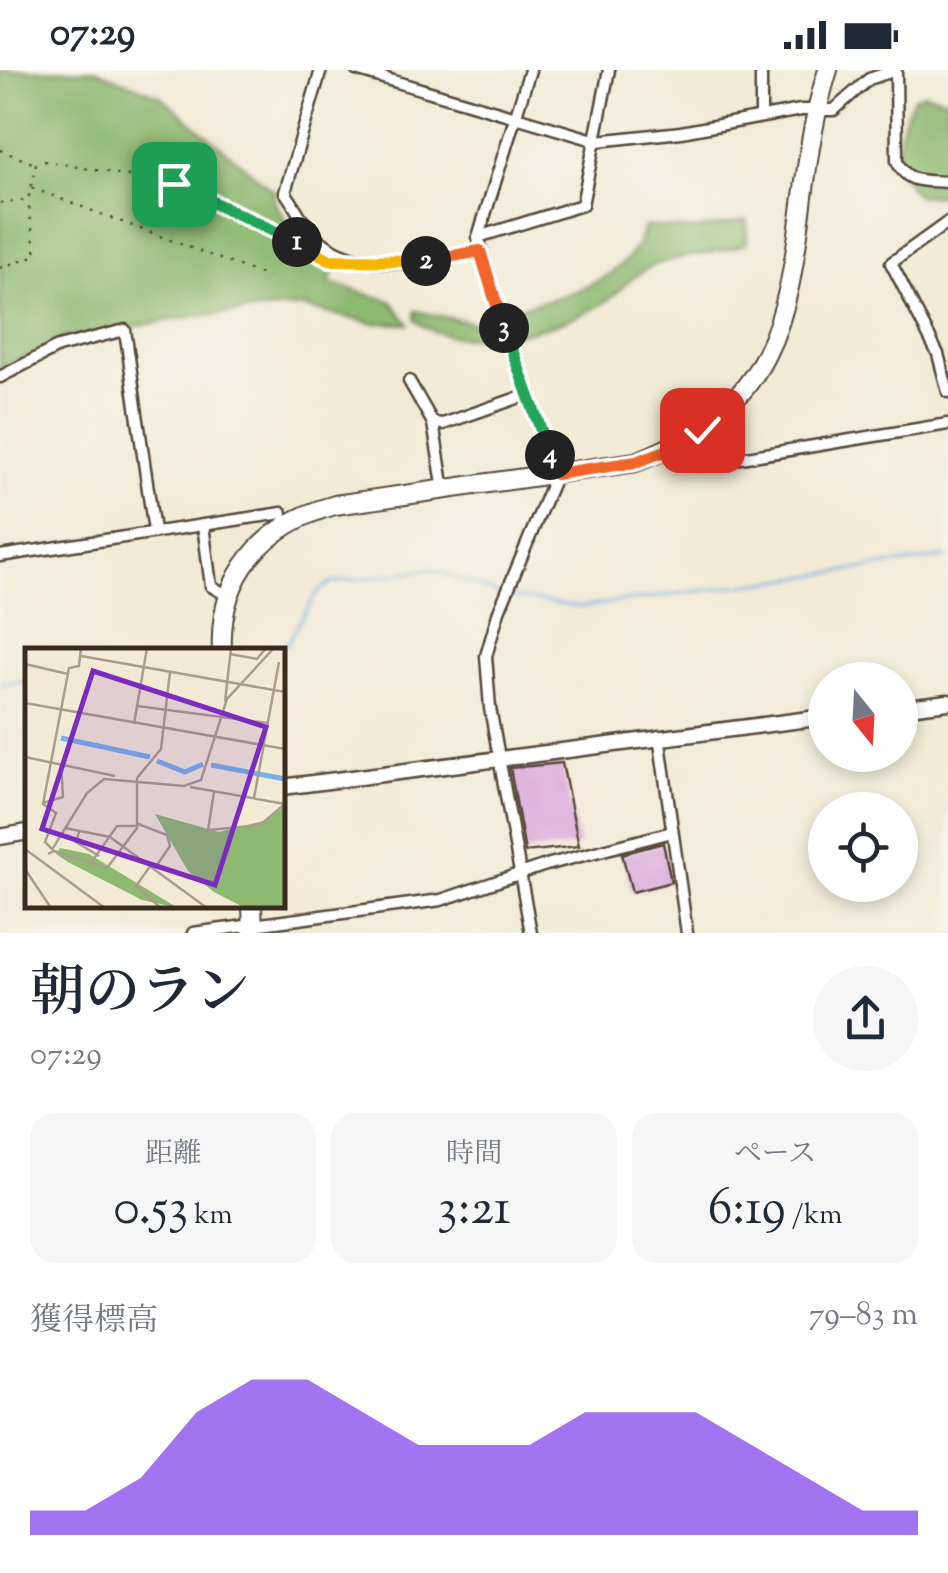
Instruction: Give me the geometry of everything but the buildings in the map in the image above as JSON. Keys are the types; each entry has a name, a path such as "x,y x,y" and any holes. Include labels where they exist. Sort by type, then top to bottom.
{"main road":[{"path":"222,648 228,596 257,546 295,518 335,505 636,462 668,450 702,430 734,402 775,339 787,304 818,109 828,70"}],"street":[{"path":"322,70 285,192 320,241 368,261 423,261 480,251"},
{"path":"356,70 597,141 681,132 761,116 834,110 868,79 896,70 897,161 902,173 912,180 948,182"},
{"path":"530,70 478,237 556,474 490,635 487,682 530,933"},
{"path":"478,237 582,205 609,70"},
{"path":"761,70 761,116"},
{"path":"948,222 892,263 934,344 948,392"},
{"path":"0,377 58,347 125,330 154,532"},
{"path":"409,381 432,423 444,490"},
{"path":"432,423 443,424 529,394"},
{"path":"668,450 672,458 698,466 948,424"},
{"path":"0,556 282,513"},
{"path":"203,525 211,586 228,596"},
{"path":"918,706 948,702"},
{"path":"285,788 498,756 808,719"},
{"path":"659,736 687,933"},
{"path":"193,933 253,929 441,900 522,873 672,832"},
{"path":"0,837 25,833"}],"path":[{"path":"0,150 36,164 44,161 174,184 342,262"},
{"path":"0,268 36,255 28,200 36,164"},
{"path":"31,187 268,276"},
{"path":"0,203 28,200"}],"green space":[{"path":"0,70 96,70 159,95 274,191 274,202 295,234 308,235 339,258 329,283 391,301 409,324 372,323 301,307 196,316 66,338 0,369"},
{"path":"925,93 948,99 948,195 918,196 908,185 899,161 903,122 914,97"},
{"path":"747,220 747,243 650,267 602,304 561,322 479,338 432,330 415,319 416,311 487,326 495,313 561,296 605,277 636,246 644,226 695,230"}],"waterway":[{"path":"509,597 581,607 948,557"},
{"path":"275,648 287,644 317,592 331,583 432,569 501,595"},
{"path":"0,685 25,681"}],"route":[{"path":"174,184 255,220 330,260 353,264 423,261 480,251 556,474 636,462 668,450 702,430"}]}
